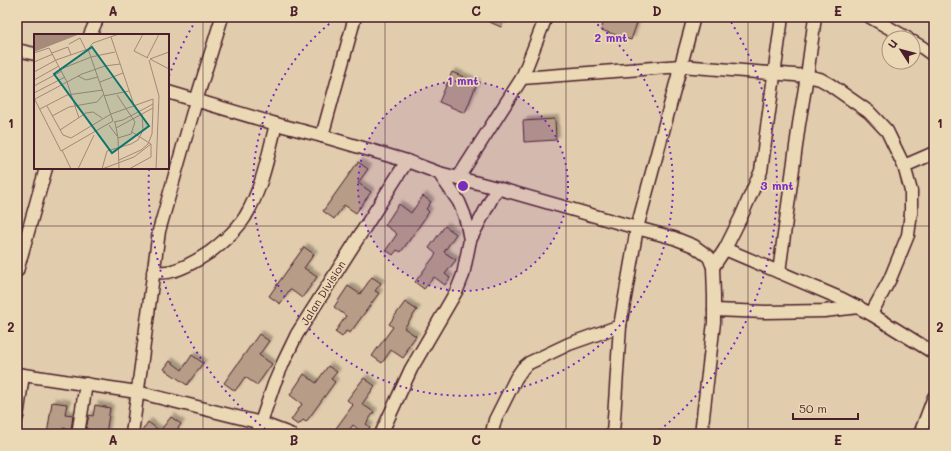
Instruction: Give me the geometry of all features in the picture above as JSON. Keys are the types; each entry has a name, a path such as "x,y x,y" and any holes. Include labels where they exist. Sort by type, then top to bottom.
{"street":[{"path":"90,34 98,17"},
{"path":"132,434 159,231 196,101 222,17"},
{"path":"322,136 355,17"},
{"path":"458,178 522,78 546,17"},
{"path":"613,434 620,326 637,228 694,17"},
{"path":"713,267 725,250 761,171 782,17"},
{"path":"779,272 815,17"},
{"path":"870,17 893,30"},
{"path":"921,47 934,56"},
{"path":"17,50 34,54"},
{"path":"522,78 681,66 807,76 829,84 869,112 887,131 904,166 911,190 911,213 908,236 890,279 871,314"},
{"path":"169,92 407,161 439,173 674,238 694,246 709,257 713,267 714,322 701,434"},
{"path":"153,272 171,272 186,266 218,246 232,234 244,218 256,194 266,166 276,124"},
{"path":"904,166 934,153"},
{"name":"Jalan Division","path":"259,429 274,384 297,334 407,161"},
{"path":"17,271 46,169"},
{"path":"439,173 459,202 464,214 470,240"},
{"path":"381,434 411,369 457,290 463,275 470,240 497,188"},
{"path":"725,250 859,307 934,353"},
{"path":"714,310 766,312 824,311 859,307"},
{"path":"492,434 495,420 516,378 523,368 569,344 620,326"},
{"path":"17,417 20,375 137,392 259,429 290,434"},
{"path":"78,434 86,384"},
{"path":"920,434 934,397"}],"building":[{"path":"478,17 505,17 501,27"},
{"path":"605,17 639,17 631,40 601,30"},
{"path":"452,72 477,83 465,113 439,102"},
{"path":"555,119 556,140 524,142 523,121"},
{"path":"358,162 368,169 358,183 371,192 356,213 344,205 334,219 323,211"},
{"path":"423,196 431,202 426,209 429,212 401,252 397,250 393,255 386,250 397,234 385,225 399,204 411,213"},
{"path":"445,226 456,234 444,252 456,260 445,274 450,278 445,285 434,277 424,289 415,282 436,254 429,248"},
{"path":"304,247 314,254 304,268 317,277 302,298 290,289 280,304 269,296"},
{"path":"372,277 381,283 375,291 379,293 350,333 346,331 342,337 335,332 346,316 334,307 348,286 360,294"},
{"path":"405,302 417,310 404,328 416,336 406,350 408,351 403,358 391,350 382,363 372,356 393,327 389,324"},
{"path":"259,334 269,341 259,355 272,364 257,385 245,377 235,391 224,383"},
{"path":"192,355 203,363 187,385 164,369 170,361 182,370"},
{"path":"328,366 337,372 331,379 335,382 306,422 303,420 298,425 291,420 302,404 290,395 304,374 316,383"},
{"path":"364,378 375,386 362,404 374,412 366,424 370,427 364,434 353,425 346,434 337,434 334,431 353,405 347,400"},
{"path":"52,402 67,404 65,414 73,415 71,430 63,428 62,434 47,434"},
{"path":"95,405 110,408 106,434 90,434 91,430 86,429 89,415 93,416"},
{"path":"171,417 181,424 174,434 147,434 142,431 148,422 160,431"}]}
